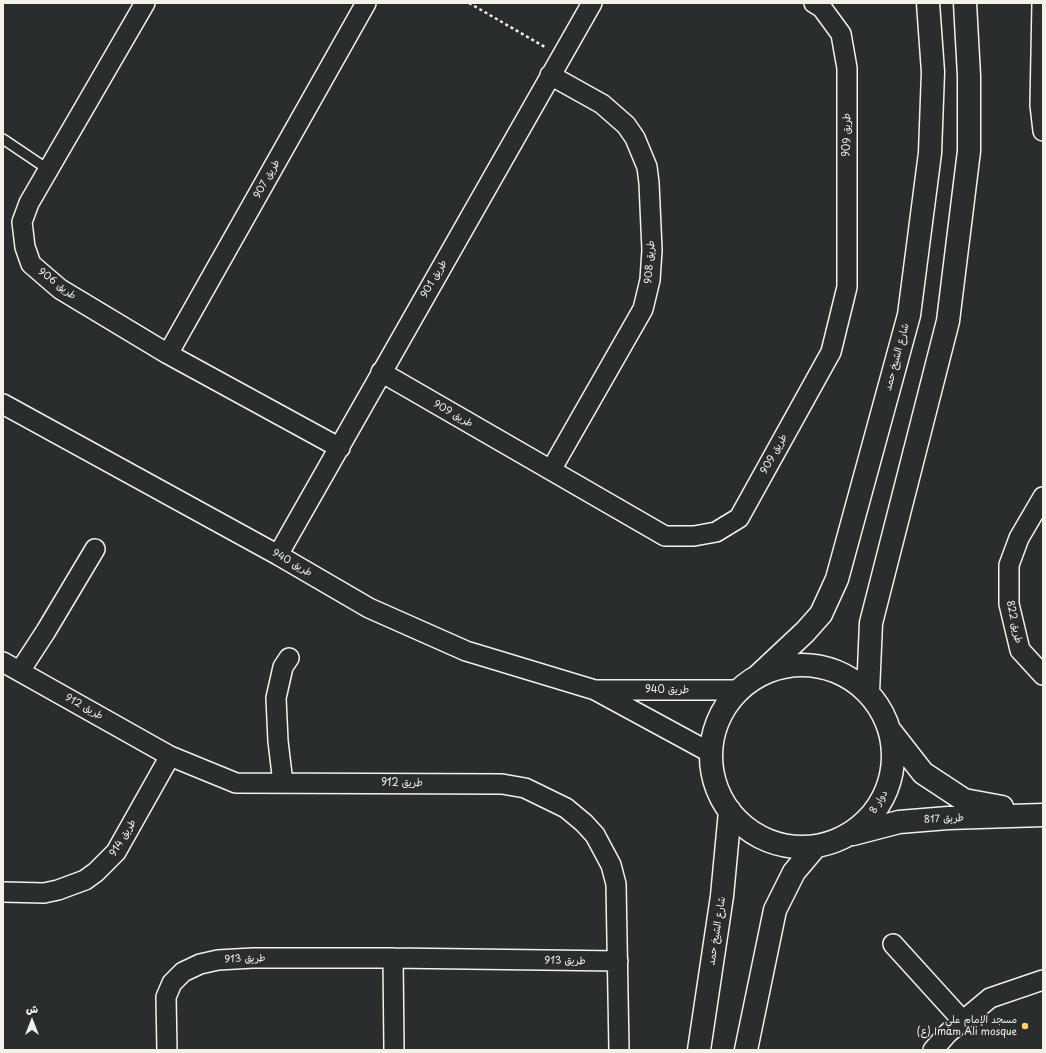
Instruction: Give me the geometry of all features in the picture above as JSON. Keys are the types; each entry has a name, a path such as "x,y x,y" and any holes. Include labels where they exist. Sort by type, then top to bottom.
{"street":[{"name":"طريق 906","path":"145,3 29,203 22,222 25,247 31,264 60,289 168,354 340,448"},
{"name":"طريق 907","path":"168,354 366,3"},
{"name":"طريق 901","path":"278,555 592,3"},
{"name":"طريق 909","path":"381,372 664,536 694,536 716,532 739,518 832,352 847,287 847,68 841,34 822,8 814,3"},
{"name":"شارع الشيخ حمد","path":"758,676 805,632 821,614 837,579 909,315 930,153 933,72 928,3"},
{"path":"868,692 872,623 948,322 969,151 969,76 965,3"},
{"path":"1042,3 1041,105 1043,131"},
{"name":"طريق 908","path":"550,76 602,104 615,114 635,138 647,167 652,250 650,280 643,309 551,470"},
{"name":"طريق 940","path":"3,404 278,555 368,608 466,651 595,690 711,753"},
{"name":"طريق 822","path":"1043,497 1019,538 1009,566 1009,604 1020,650 1043,675"},
{"path":"20,672 95,549"},
{"path":"283,783 276,698 283,667 289,658"},
{"name":"طريق 912","path":"3,662 170,756 236,783 502,784 525,788 566,808 584,822 595,835 611,866 616,884 619,1050"},
{"name":"دوار 8","path":"786,666 816,666 844,675 868,692 882,711 891,732 894,762 886,791 870,817 846,836 816,846 792,846 768,840 747,828 730,811 715,784 711,753 714,730 724,708 739,690 758,676 786,666"},
{"name":"طريق 940","path":"595,690 739,690"},
{"name":"طريق 817","path":"891,732 923,772 964,800 1043,815"},
{"name":"طريق 914","path":"3,892 44,893 58,890 85,880 96,872 116,852 170,756"},
{"name":"شارع الشيخ حمد","path":"699,1050 722,896 730,811"},
{"name":"طريق 817","path":"846,836 899,822 1043,815"},
{"path":"746,1050 775,910 794,872 816,846"},
{"path":"893,944 962,1020"},
{"name":"طريق 913","path":"168,1050 166,997 172,983 182,972 200,964 218,960 253,958 393,958 618,961"},
{"path":"393,958 394,1050"},
{"path":"933,1050 962,1020 990,998 1043,980"}],"lane":[{"path":"3,139 49,170"}],"path":[{"path":"469,3 561,57"}],"place":[{"name":"مسجد الإمام علي (ع) Imam Ali mosque","path":"1025,1026"}]}
